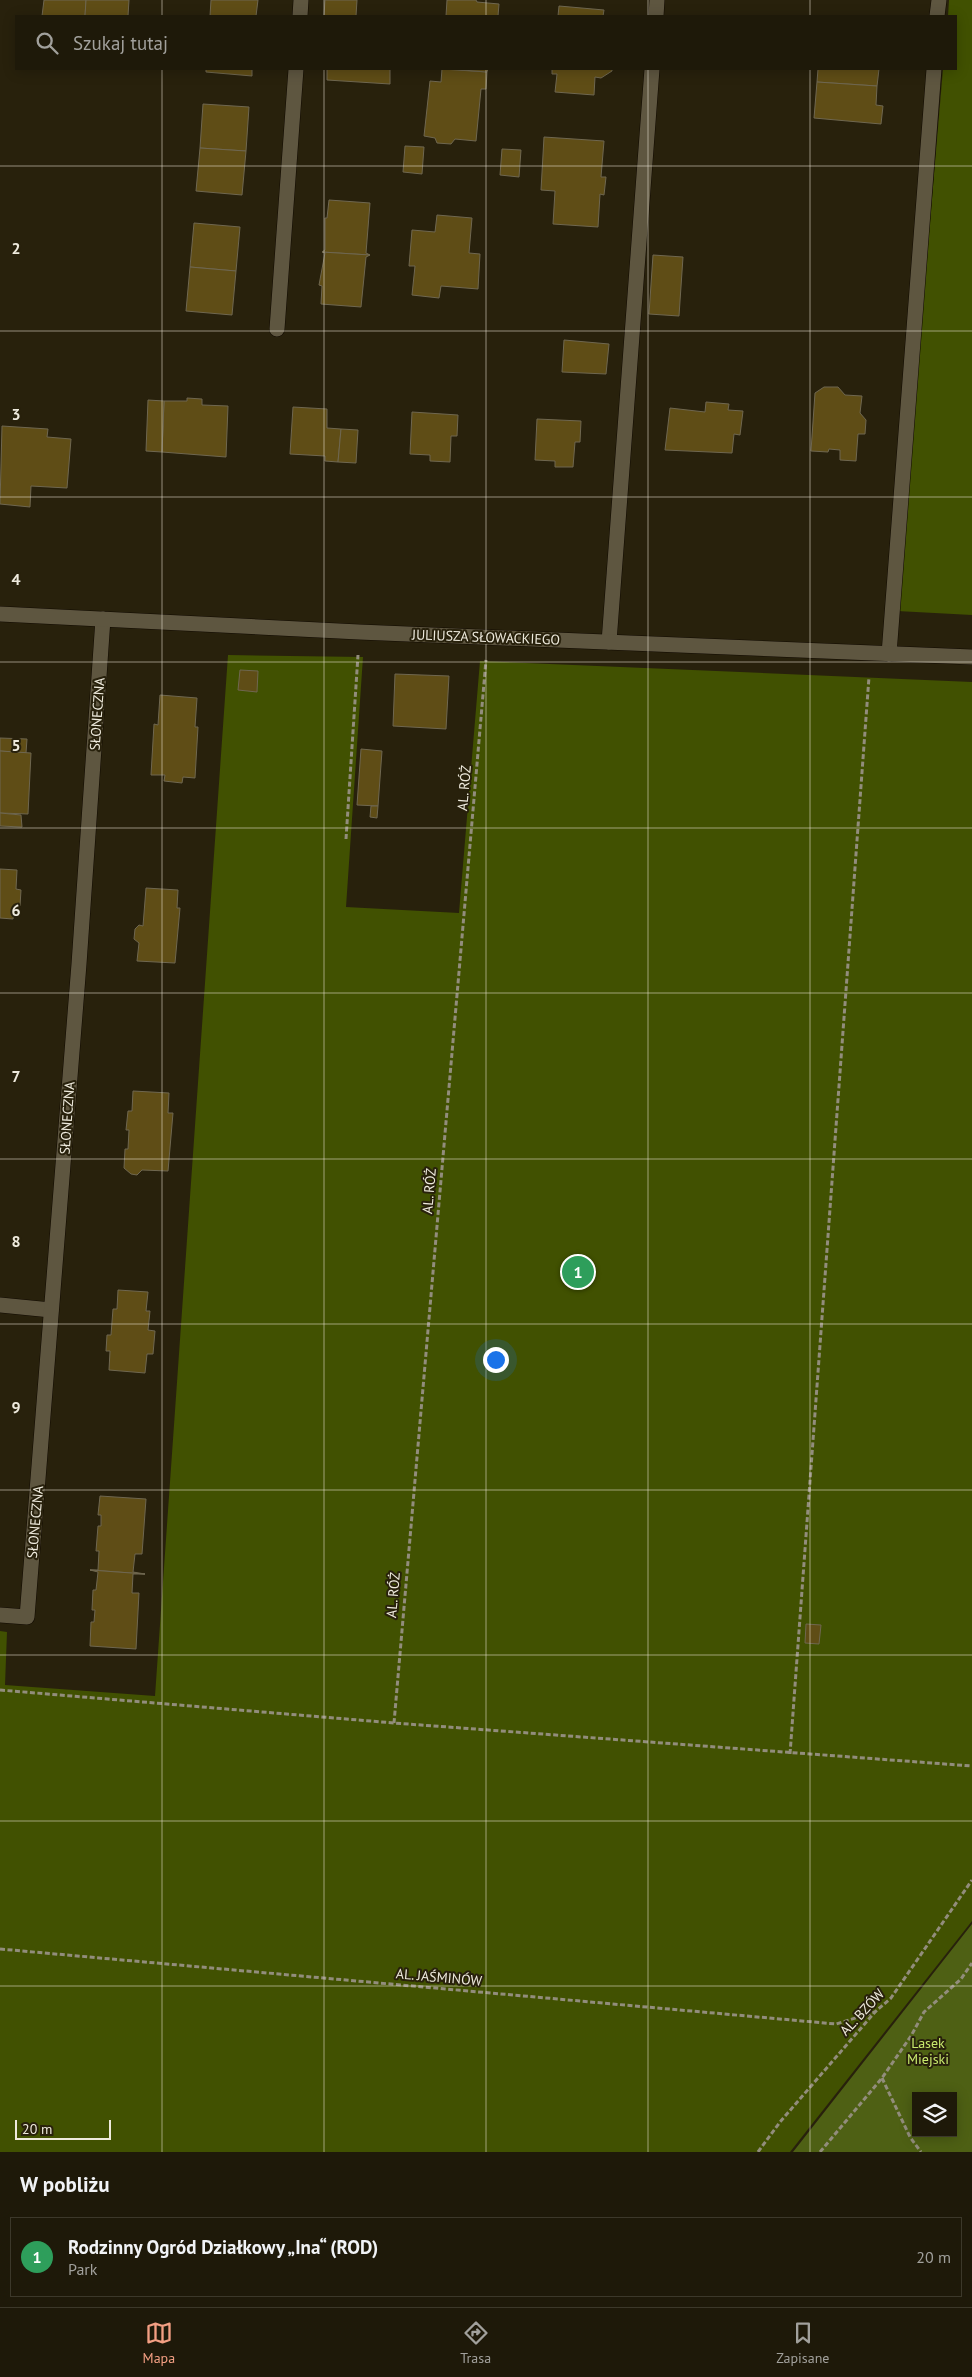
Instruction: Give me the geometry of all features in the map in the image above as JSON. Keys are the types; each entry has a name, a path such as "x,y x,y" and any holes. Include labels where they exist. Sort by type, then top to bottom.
{"street":[{"path":"300,15 301,0"},
{"path":"656,15 657,0"},
{"path":"938,0 938,15"},
{"path":"277,329 296,70"},
{"path":"609,642 652,70"},
{"path":"889,654 934,70"},
{"name":"JULIUSZA SŁOWACKIEGO","path":"0,614 359,632 972,658"},
{"name":"SŁONECZNA","path":"0,1615 27,1617 52,1310 103,618"},
{"path":"0,1305 52,1310"}],"path":[{"path":"346,839 359,632"},
{"name":"AL. RÓŻ","path":"394,1723 486,661"},
{"path":"790,1754 869,678"},
{"path":"0,1690 790,1754 972,1766"},
{"name":"AL. BZÓW","path":"758,2152 780,2122 874,2012 890,1998 907,1977 972,1880"},
{"name":"AL. JAŚMINÓW","path":"0,1950 836,2024 874,2012"},
{"path":"820,2152 882,2078 911,2036 924,2012 961,1979 972,1963"},
{"path":"882,2078 910,2137 921,2152"}],"green space":[{"path":"949,0 972,0 972,615 897,611 943,70 957,70 957,15 948,15"},
{"path":"228,655 363,657 346,907 459,913 480,661 972,682 972,1921 790,2152 0,2152 0,1631 7,1632 5,1685 155,1696"},
{"name":"Lasek Miejski","path":"972,1924 972,2152 793,2152"}],"building":[{"path":"44,0 86,0 85,15 42,15"},
{"path":"86,0 129,0 128,15 85,15"},
{"path":"211,0 258,0 256,15 210,15"},
{"path":"325,0 357,0 356,15 324,15"},
{"path":"447,0 476,0 477,2 499,4 498,15 446,15"},
{"path":"559,6 604,10 603,15 558,15"},
{"path":"206,70 252,70 252,76 206,72"},
{"path":"327,70 390,70 390,84 327,80"},
{"path":"442,70 487,72 486,89 481,89 476,141 455,139 451,144 437,143 435,138 424,136 430,81 441,82"},
{"path":"462,70 488,70 487,72"},
{"path":"552,70 612,70 601,78 595,77 594,95 555,92 557,74 552,74"},
{"path":"818,70 879,70 877,86 817,82"},
{"path":"817,82 877,86 876,105 883,106 881,124 814,118"},
{"path":"203,104 249,107 246,151 200,148"},
{"path":"544,137 604,141 601,177 606,177 604,195 600,194 598,227 553,224 555,191 541,190"},
{"path":"405,146 424,147 422,174 403,172"},
{"path":"200,148 246,151 242,195 196,191"},
{"path":"502,149 521,150 519,177 500,175"},
{"path":"329,200 370,203 366,253 370,255 322,252 325,250 325,218 327,218"},
{"path":"437,215 472,218 469,253 480,254 478,289 441,286 439,298 412,295 415,266 409,266 412,230 435,232"},
{"path":"194,223 240,227 236,271 190,267"},
{"path":"322,252 370,255 366,257 361,307 321,304 322,286 319,285 325,253"},
{"path":"653,255 683,257 679,316 649,314"},
{"path":"190,267 236,271 232,315 186,311"},
{"path":"564,340 609,344 606,374 562,372"},
{"path":"824,387 838,387 845,395 862,396 860,413 866,420 865,434 858,434 856,461 840,460 840,450 829,449 828,452 811,451 815,393"},
{"path":"187,398 202,399 202,405 228,406 226,457 162,452 164,401 187,401"},
{"path":"148,400 164,401 162,452 146,451"},
{"path":"706,402 729,404 728,410 743,411 740,435 734,434 732,453 665,450 670,408 705,412"},
{"path":"293,407 327,409 327,428 341,429 338,462 325,461 325,456 290,454"},
{"path":"412,412 458,415 457,436 451,436 450,462 430,461 430,455 410,454"},
{"path":"537,419 581,421 580,442 575,442 573,467 555,467 555,461 535,460"},
{"path":"2,426 48,429 47,437 71,439 67,488 31,486 30,507 0,504"},
{"path":"341,429 358,430 356,463 338,462"},
{"path":"240,670 258,671 257,692 238,690"},
{"path":"395,674 449,676 446,729 393,726"},
{"path":"160,695 197,698 195,727 198,727 195,778 183,777 182,783 164,781 165,775 151,775 154,724 158,725"},
{"path":"0,738 27,739 26,753 0,751"},
{"path":"361,749 382,751 378,806 357,805"},
{"path":"0,751 31,753 28,814 0,813"},
{"path":"371,806 378,806 377,818 370,817"},
{"path":"0,813 21,815 22,827 0,826"},
{"path":"0,869 17,870 16,889 21,890 20,906 15,906 13,919 0,918"},
{"path":"146,888 178,890 177,908 180,908 175,963 137,961 139,943 134,939 135,929 139,925 143,926"},
{"path":"133,1091 169,1093 168,1113 173,1113 168,1171 142,1170 137,1175 131,1174 124,1168 125,1149 128,1149 129,1130 126,1130 128,1111 132,1111"},
{"path":"118,1290 148,1292 146,1311 150,1311 148,1330 155,1331 153,1354 147,1354 145,1373 109,1370 110,1351 106,1351 107,1335 111,1335 113,1309 117,1309"},
{"path":"100,1496 146,1499 142,1554 135,1554 133,1572 145,1574 90,1570 98,1570 99,1551 96,1551 98,1526 101,1526 101,1515 98,1515"},
{"path":"90,1570 145,1574 133,1574 132,1593 139,1593 136,1649 90,1646 91,1622 94,1622 95,1610 92,1610 93,1590 96,1590 98,1572"},
{"path":"806,1624 821,1625 819,1644 805,1643"}],"place":[{"name":"Rodzinny Ogród Działkowy „Ina“ (ROD)","path":"578,1272"}]}
